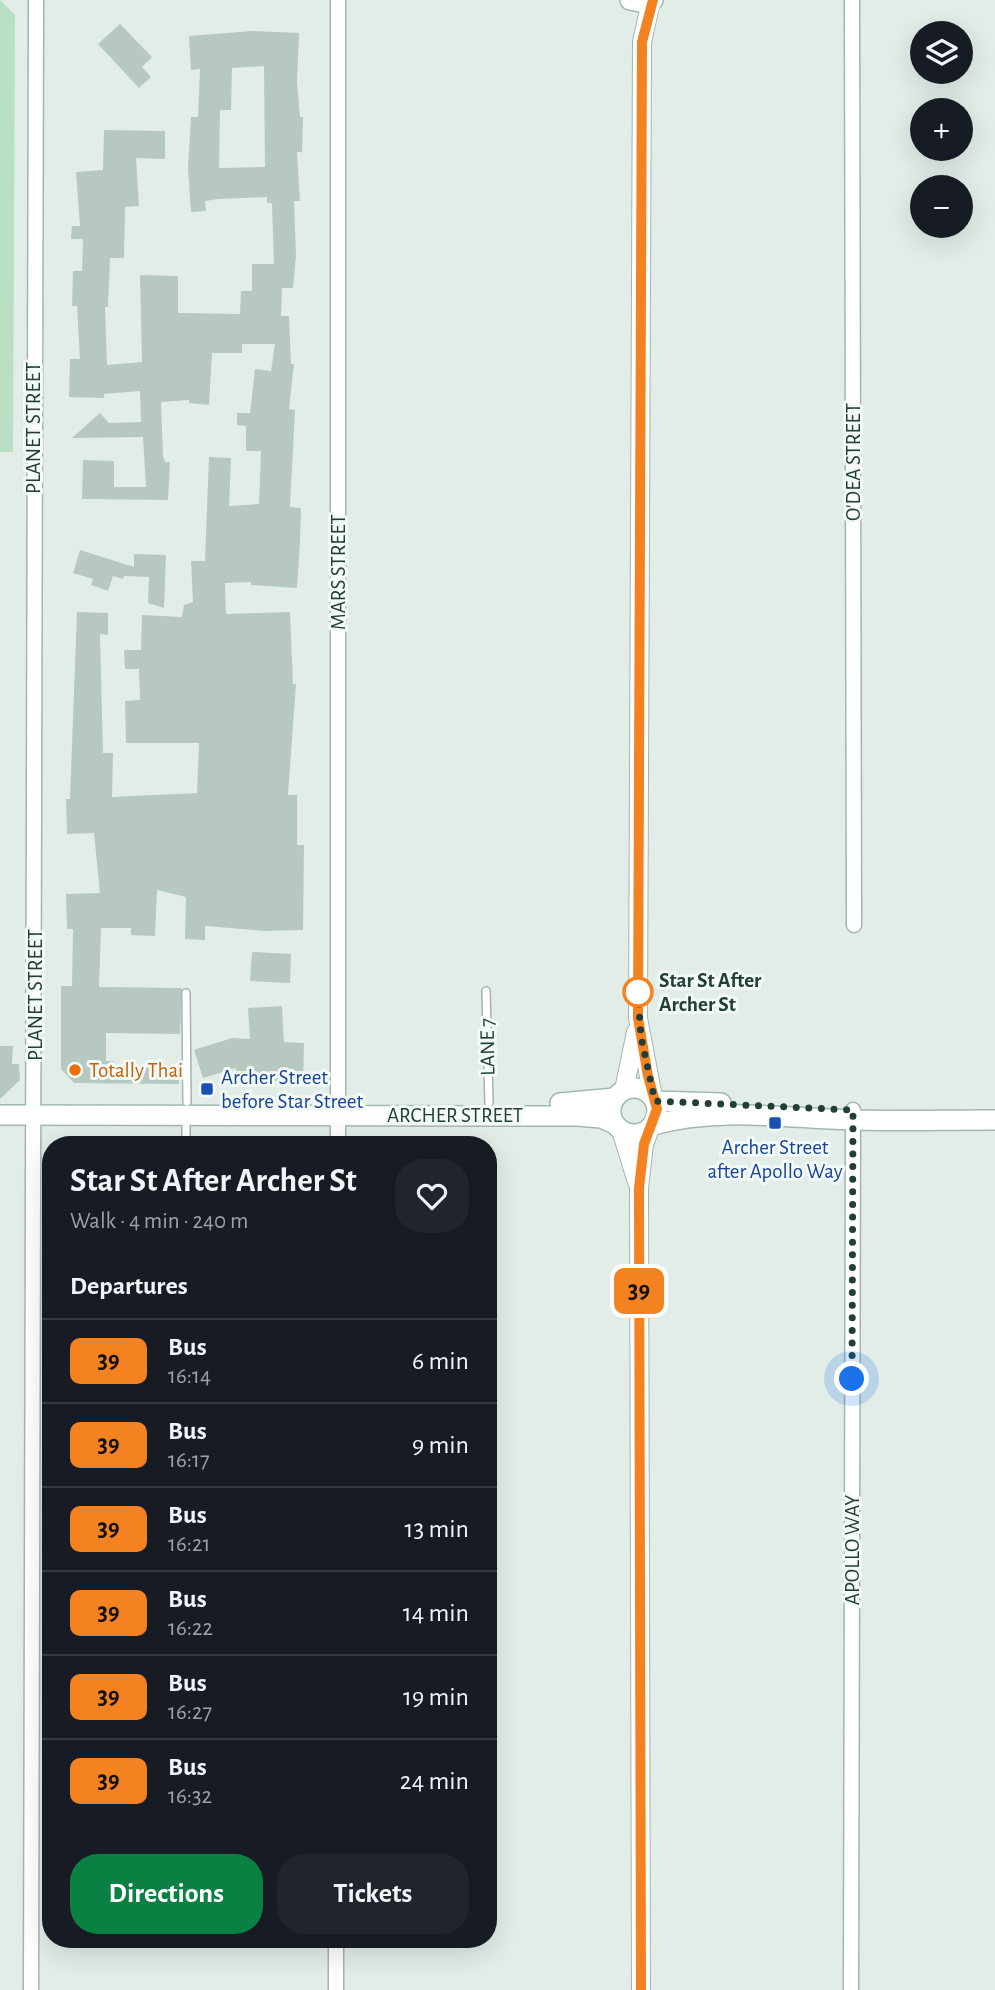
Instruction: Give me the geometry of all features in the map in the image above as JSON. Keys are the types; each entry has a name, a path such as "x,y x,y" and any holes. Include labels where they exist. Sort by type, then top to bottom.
{"main road":[{"path":"630,0 652,0"},
{"path":"995,1108 853,1115 654,1099 640,1088 619,1094 611,1111 618,1127 636,1135 652,1127 698,1115 853,1115 995,1120"},
{"name":"ARCHER STREET","path":"0,1102 35,1108 338,1108 584,1103 619,1094"},
{"path":"652,1127 657,1117 654,1099"},
{"name":"ARCHER STREET","path":"0,1115 35,1108"},
{"name":"ARCHER STREET","path":"338,1108 577,1116 601,1118 618,1127"}],"street":[{"name":"PLANET STREET","path":"31,1990 36,0"},
{"name":"MARS STREET","path":"338,0 338,1136"},
{"path":"630,0 642,42"},
{"path":"652,0 642,42 638,1018 654,1099"},
{"name":"O'DEA STREET","path":"852,0 855,925"},
{"path":"619,1094 638,1018"},
{"name":"APOLLO WAY","path":"851,1990 853,1115"},
{"path":"618,1127 639,1188"},
{"path":"641,1990 639,1188 644,1144 652,1127"},
{"path":"335,1990 336,1948"}],"lane":[{"name":"LANE 7","path":"486,991 489,1103"},
{"path":"186,993 186,1136"}],"green space":[{"path":"0,0 15,15 13,452 0,452"}],"building":[{"path":"120,24 152,57 142,67 151,77 139,88 98,44"},
{"path":"252,31 299,33 297,82 300,117 303,117 302,152 297,152 300,201 294,201 296,256 293,288 282,288 281,316 289,316 291,364 294,364 289,409 295,410 290,507 301,508 297,588 251,585 251,582 225,583 226,614 290,612 293,684 296,684 288,795 297,795 297,845 304,845 303,930 264,931 205,926 205,940 185,939 186,897 157,890 155,936 131,935 131,928 101,928 99,987 182,988 180,1034 106,1033 106,1061 114,1061 114,1065 180,1065 179,1084 74,1083 61,1069 61,986 72,986 73,929 67,929 66,894 100,893 94,833 67,834 66,799 70,799 77,612 108,613 108,635 100,634 103,753 113,753 112,797 197,793 199,743 126,743 125,701 140,700 139,669 125,669 124,650 141,650 142,615 182,617 184,605 193,602 191,561 205,561 209,457 231,458 229,506 259,504 261,451 246,451 246,426 237,425 237,413 250,413 255,369 271,371 275,344 242,344 242,353 212,353 209,405 189,403 189,400 161,402 163,456 165,462 170,462 168,500 82,499 83,460 114,461 114,487 146,487 143,437 72,438 100,413 109,423 141,422 140,391 104,394 104,398 69,397 70,359 80,359 77,306 72,306 73,271 82,271 83,239 71,239 72,226 80,226 76,172 103,170 104,130 165,131 165,159 136,158 139,206 125,207 124,258 110,258 108,307 105,307 107,365 142,362 140,275 178,276 178,313 240,314 241,291 252,291 252,264 274,264 272,203 267,203 267,197 205,201 206,211 191,212 188,168 191,117 198,117 200,69 191,70 189,36","holes":["264,66 265,167 219,168 220,110 231,110 232,68"]},
{"path":"80,550 134,567 134,554 166,555 164,608 148,603 149,577 124,576 123,579 113,576 108,591 91,585 93,579 73,573"},
{"path":"252,952 291,954 290,983 250,981"},
{"path":"282,1006 284,1042 304,1043 303,1083 236,1078 236,1068 203,1078 194,1050 232,1038 250,1039 248,1008"},
{"path":"0,1046 13,1046 12,1064 19,1064 20,1080 0,1099"}],"bus line":[{"name":"39","path":"641,1990 639,1188 644,1144 657,1117 638,1018 642,42 653,0"}],"place":[{"name":"Star St After Archer St","path":"638,992"},
{"name":"Totally Thai","path":"75,1070"},
{"name":"Archer Street before Star Street","path":"207,1089"},
{"name":"Archer Street after Apollo Way","path":"775,1123"}],"route":[{"path":"638,992 638,1018 655,1101 853,1110 852,1379"}]}
